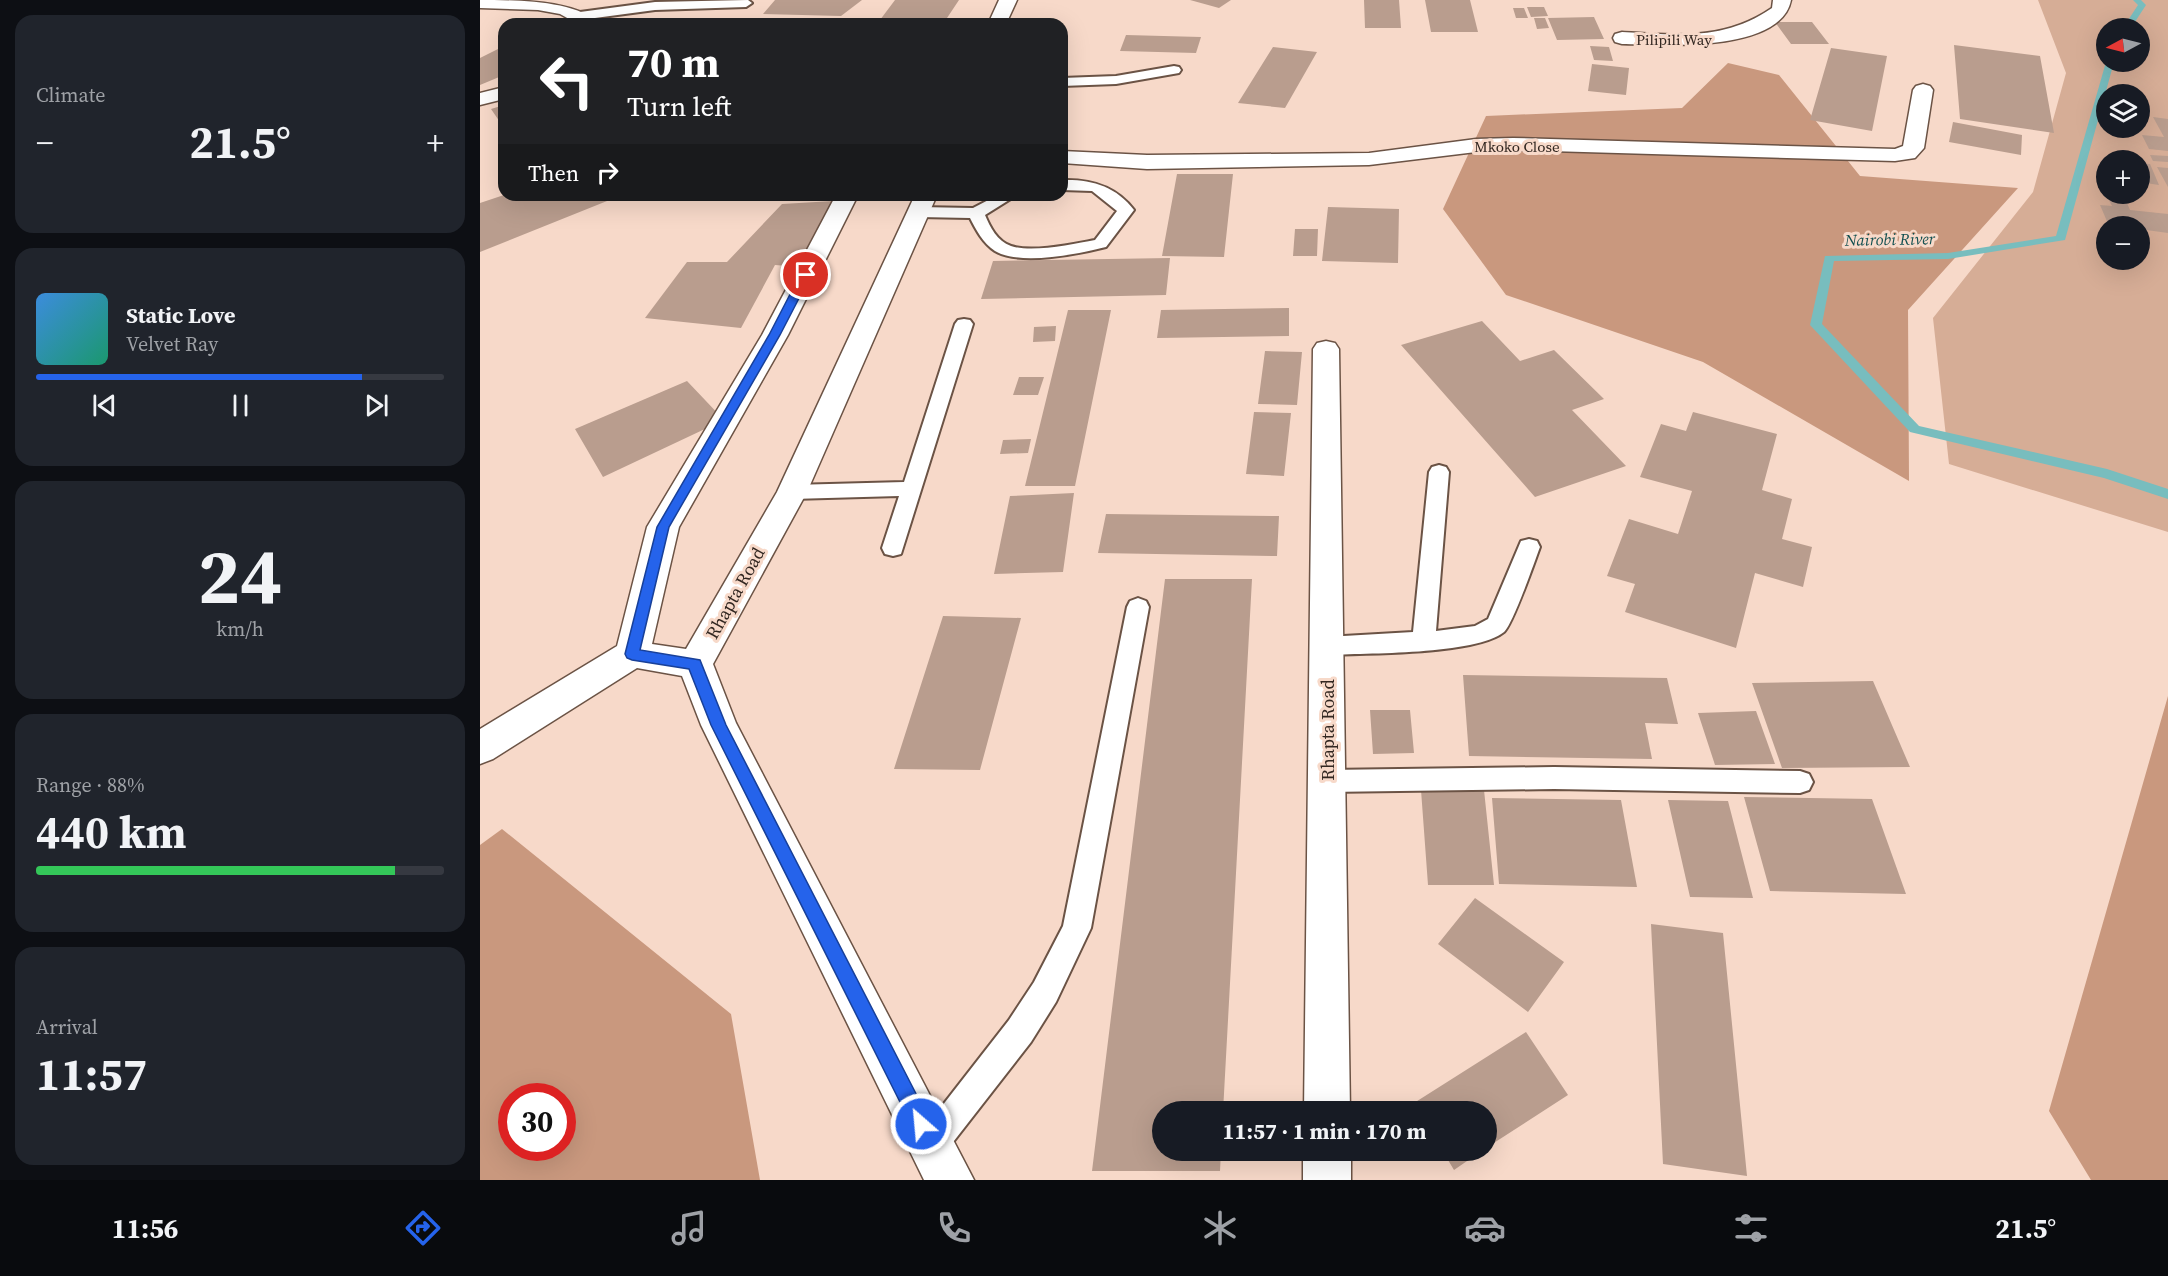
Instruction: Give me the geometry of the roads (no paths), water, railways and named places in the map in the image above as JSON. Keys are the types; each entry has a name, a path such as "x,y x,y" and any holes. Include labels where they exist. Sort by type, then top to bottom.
{"street":[{"path":"1000,18 1008,0"},
{"name":"Pilipili Way","path":"1622,38 1702,40 1731,36 1753,29 1768,20 1780,10 1782,0"},
{"path":"480,3 541,5 578,14"},
{"name":"Mkoko Close","path":"1068,157 1147,162 1369,159 1401,158 1450,147 1513,144 1895,155 1907,153 1913,148 1923,90"},
{"path":"480,99 498,94"},
{"path":"632,654 663,527 775,335 844,201"},
{"name":"Rhapta Road","path":"695,664 792,492 922,203"},
{"name":"Rhapta Road","path":"1326,349 1327,1101"},
{"path":"480,748 632,654 695,664 719,725 950,1180"},
{"path":"1327,1161 1327,1180"}],"lane":[{"path":"578,14 655,6 746,3"},
{"path":"1068,82 1116,80 1174,70"},
{"path":"976,213 987,236 1006,251 1062,252 1100,244 1126,210 1107,192 1085,183 1068,184"},
{"path":"922,203 976,213 998,201"},
{"path":"893,548 964,324"},
{"path":"1424,641 1439,472"},
{"path":"792,492 910,489"},
{"path":"1326,646 1458,639 1481,634 1497,625 1529,548"},
{"path":"932,1144 1020,1030 1045,992 1077,928 1138,607"},
{"path":"1327,781 1554,778 1800,782"}],"waterway":[{"name":"Nairobi River","path":"2134,18 2142,5 2137,0"},
{"name":"Nairobi River","path":"2107,72 2061,238 1948,256 1829,258 1816,325 1915,429 2107,474 2168,494"}]}
